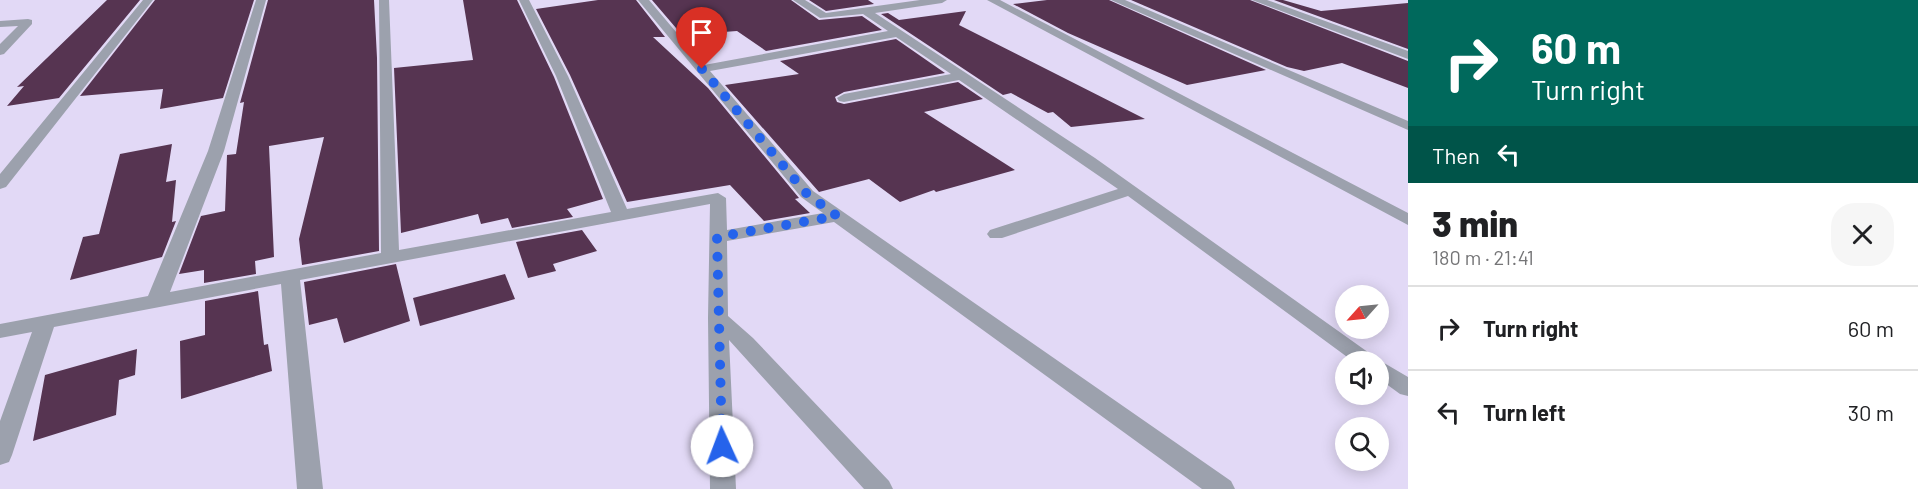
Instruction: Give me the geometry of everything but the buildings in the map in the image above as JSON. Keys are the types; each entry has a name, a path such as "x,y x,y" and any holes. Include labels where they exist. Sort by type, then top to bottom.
{"street":[{"path":"0,184 148,0"},
{"path":"156,302 216,151 261,0"},
{"path":"384,0 390,257"},
{"path":"524,0 562,76 621,215"},
{"path":"643,0 807,194 1222,489"},
{"path":"798,0 824,16 935,0"},
{"path":"992,0 1408,220"},
{"path":"1116,0 1408,126"},
{"path":"1257,0 1408,55"},
{"path":"865,11 964,75 1131,190 1355,351"},
{"path":"0,24 28,22 0,51"},
{"path":"702,69 898,33"},
{"path":"844,98 964,75"},
{"path":"996,234 1131,190"},
{"path":"0,331 718,198 718,318 723,489"},
{"path":"717,237 837,216"},
{"path":"290,277 310,489"},
{"path":"718,318 746,343 880,489"},
{"path":"0,455 46,322"},
{"path":"1389,375 1408,388"}],"route":[{"path":"702,69 807,194 837,216 717,237 722,446"}]}
